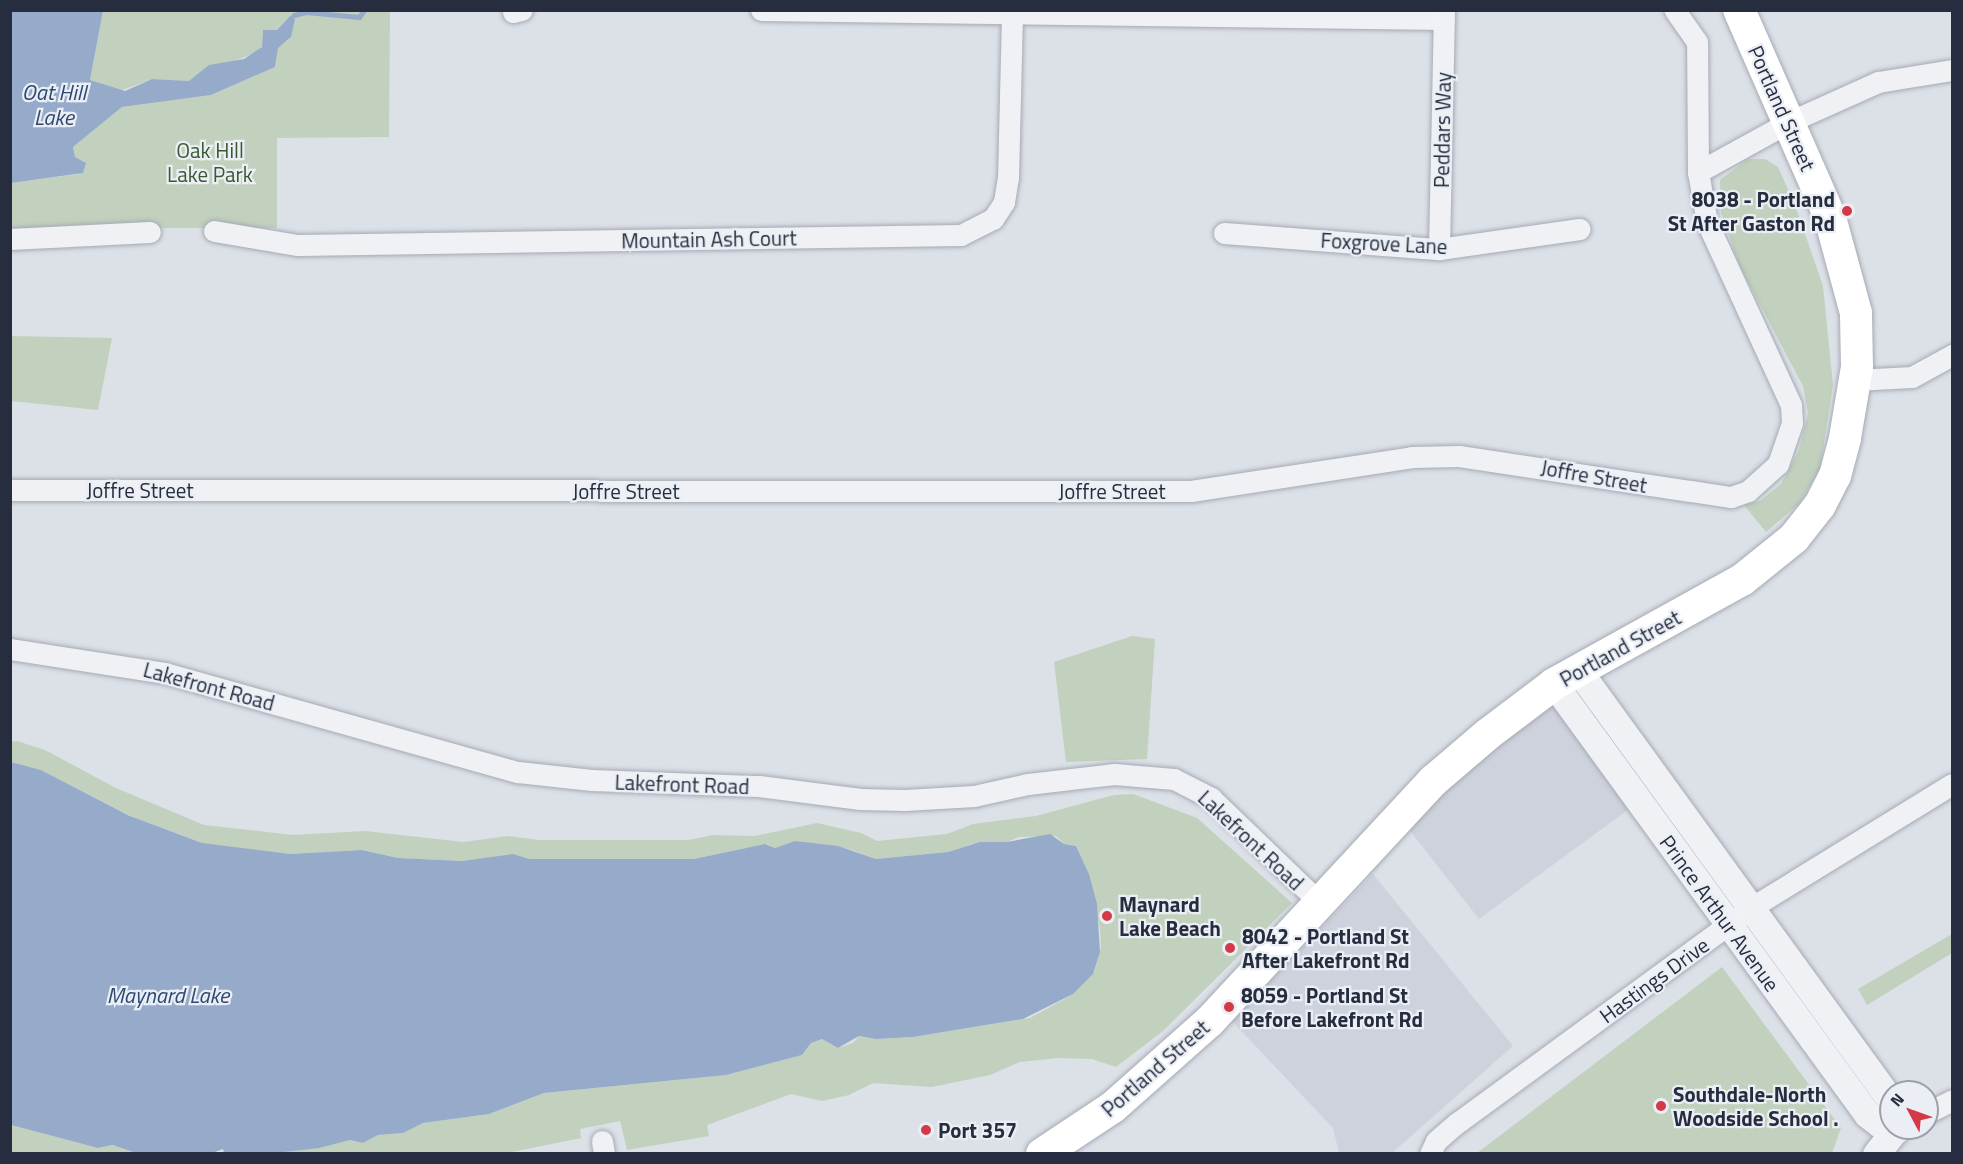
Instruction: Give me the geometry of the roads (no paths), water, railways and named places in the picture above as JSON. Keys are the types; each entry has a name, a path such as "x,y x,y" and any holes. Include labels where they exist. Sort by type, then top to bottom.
{"main road":[{"name":"Portland Street","path":"1042,1154 1113,1107 1210,1021 1433,781 1566,677 1742,580 1794,538 1820,506 1835,476 1855,380 1856,313 1848,273 1830,217 1739,10"}],"street":[{"path":"761,10 1012,15 1444,15"},
{"name":"Joffre Street","path":"10,490 1191,491 1412,458 1459,456 1731,497 1748,491 1778,464 1792,423 1791,405 1721,259 1707,222 1698,172 1697,42 1674,10"},
{"name":"Mountain Ash Court","path":"214,231 298,245 961,235 993,219 1004,202 1008,178 1012,15"},
{"name":"Peddars Way","path":"1439,249 1444,15"},
{"path":"1698,172 1789,122 1878,82 1953,70"},
{"name":"Foxgrove Lane","path":"1224,233 1439,249 1580,230"},
{"path":"10,239 150,232"},
{"path":"1855,380 1912,377 1953,355"},
{"name":"Lakefront Road","path":"10,649 165,673 518,772 592,780 759,786 860,799 905,800 974,796 1028,784 1114,774 1174,779 1211,798 1320,903"},
{"name":"Prince Arthur Avenue","path":"1566,677 1739,918 1867,1114 1879,1120"},
{"name":"Hastings Drive","path":"1430,1154 1436,1141 1457,1123 1739,918 1953,784"},
{"name":"Prince Arthur Avenue","path":"1739,918 1879,1087"},
{"path":"1939,1107 1953,1100"},
{"name":"Prince Arthur Avenue","path":"1876,1154 1888,1140"}],"water":[{"name":"Oat Hill Lake","path":"10,11 103,11 90,80 125,91 152,79 189,81 209,65 244,59 262,47 263,30 277,30 291,15 295,19 291,37 278,48 275,67 211,95 122,107 73,147 75,157 86,163 83,173 11,183"},
{"name":"Maynard Lake","path":"11,762 41,770 130,816 202,843 290,854 362,850 398,858 462,861 513,854 529,859 694,859 765,844 775,848 795,841 838,846 876,859 948,852 980,842 1007,842 1050,834 1064,844 1076,846 1089,874 1097,904 1100,952 1093,974 1073,994 1023,1019 913,1037 876,1039 859,1036 838,1048 822,1039 811,1043 802,1055 726,1075 544,1093 489,1114 423,1123 403,1133 378,1135 363,1143 350,1140 319,1148 266,1154 224,1153 223,1149 212,1153 139,1154 113,1145 98,1148 11,1125"}],"waterway":[{"path":"294,15 306,12 359,17 364,10"}],"place":[{"name":"8038 - Portland St After Gaston Rd","path":"1847,211"},
{"name":"Maynard Lake Beach","path":"1107,916"},
{"name":"8042 - Portland St After Lakefront Rd","path":"1230,948"},
{"name":"8059 - Portland St Before Lakefront Rd","path":"1229,1007"},
{"name":"Southdale-North Woodside School .","path":"1661,1106"},
{"name":"Port 357","path":"926,1130"}],"park label":[{"name":"Oak Hill Lake Park","path":"210,162"}]}
